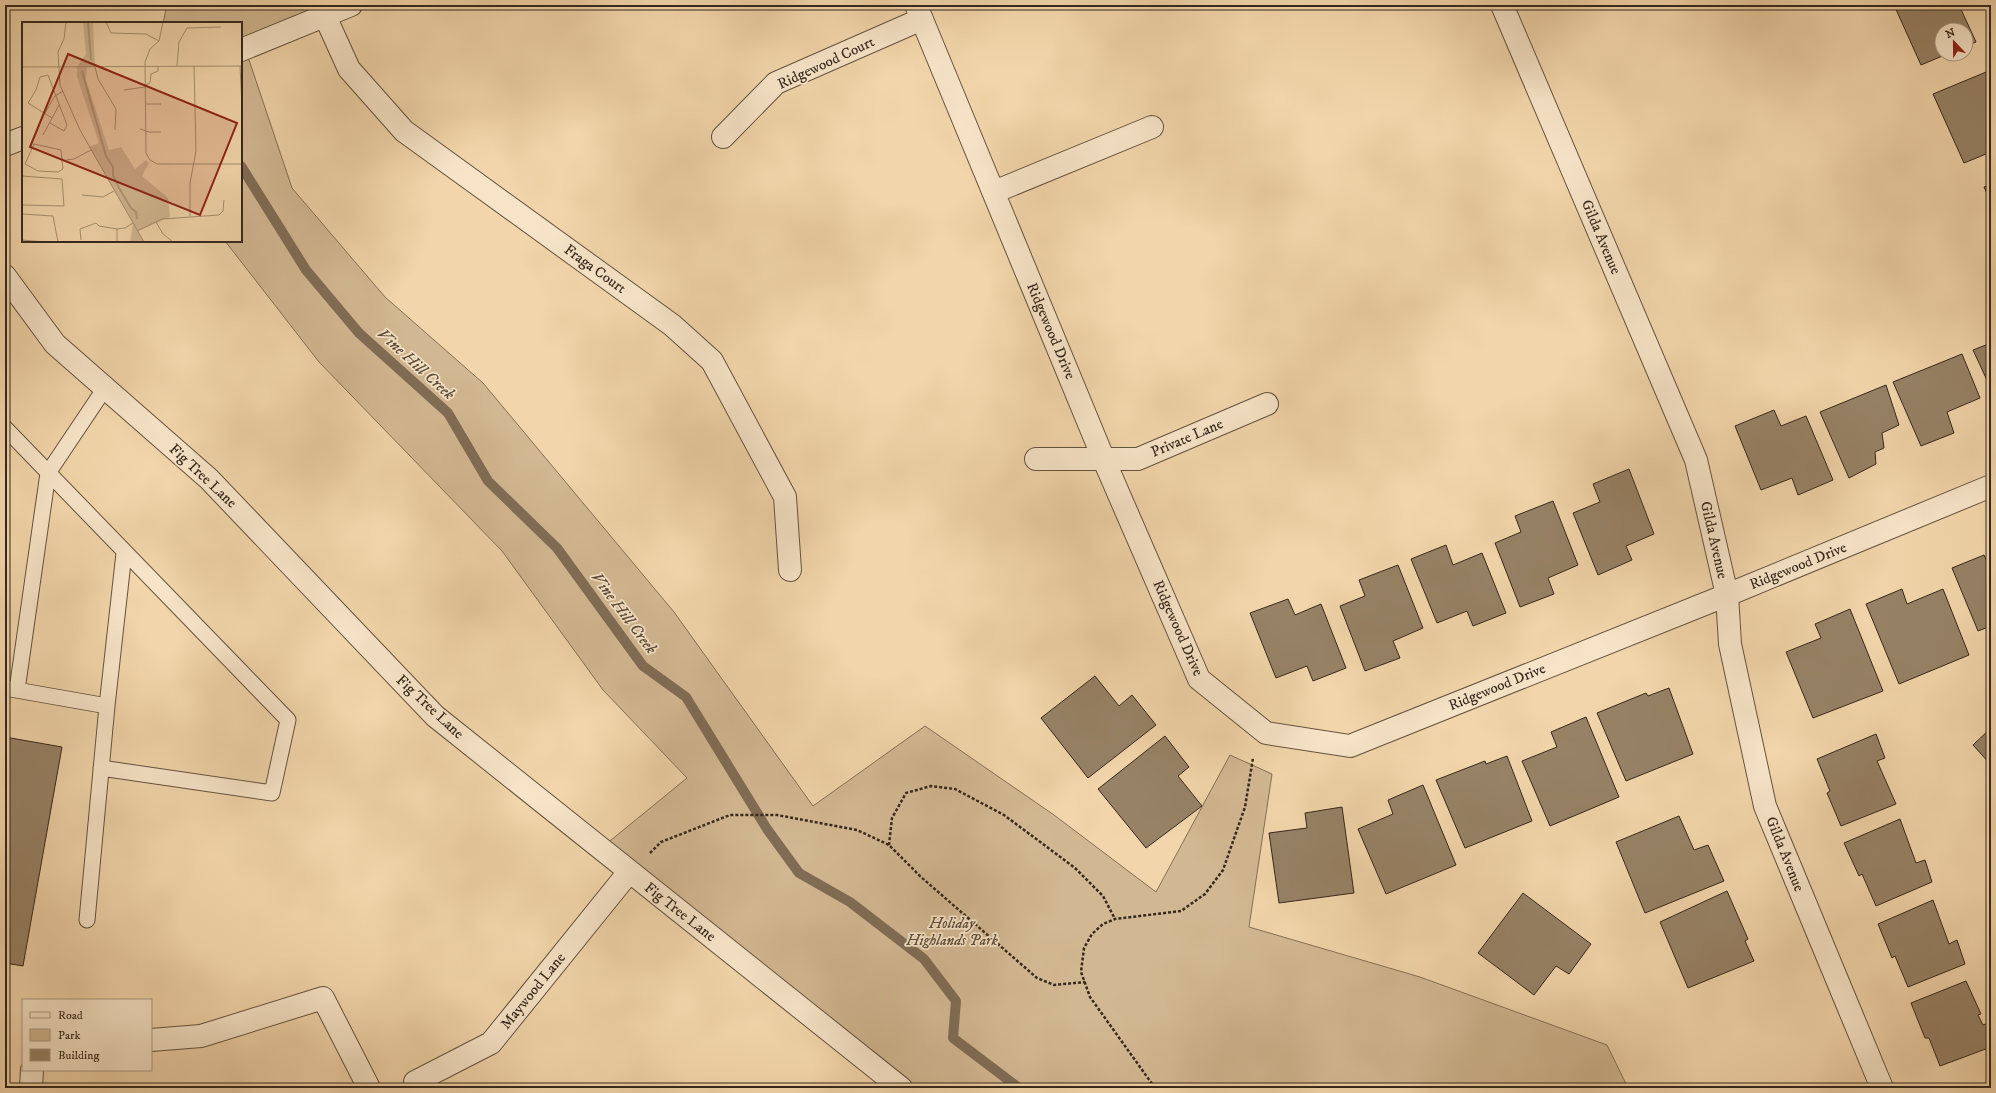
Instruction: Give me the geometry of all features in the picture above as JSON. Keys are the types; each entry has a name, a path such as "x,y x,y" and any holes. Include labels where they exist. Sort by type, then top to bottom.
{"street":[{"path":"242,50 351,5"},
{"name":"Gilda Avenue","path":"1502,5 1696,460 1727,595 1730,644 1765,806 1882,1088"},
{"name":"Ridgewood Drive","path":"919,12 1104,460 1199,679 1266,733 1350,746 1727,595 1991,486"},
{"name":"Ridgewood Court","path":"722,137 776,83 919,12"},
{"name":"Fraga Court","path":"325,16 349,69 404,131 672,325 712,361 785,497 790,570"},
{"path":"994,192 1152,127"},
{"path":"5,145 22,138"},
{"name":"Fig Tree Lane","path":"5,276 55,344 209,479 435,716 901,1088"},
{"name":"Private Lane","path":"1036,459 1138,459 1267,404"},
{"name":"Maywood Lane","path":"415,1082 491,1043 629,872"},
{"path":"152,1040 202,1036 323,998 369,1088"},
{"path":"31,1088 32,1071"}],"lane":[{"path":"105,388 48,473 11,689 107,706"},
{"path":"5,428 288,720 272,794 101,768"},
{"path":"86,920 124,552"}],"path":[{"path":"1155,1088 1090,997 1081,972 1084,948 1092,934 1103,924 1115,919 1181,911 1205,894 1223,870 1245,807 1258,726"},
{"path":"889,845 892,818 906,793 931,786 955,789 1004,815 1075,868 1103,896 1115,919"},
{"path":"629,872 661,842 730,815 777,815 857,830 889,845 921,877 1037,978 1054,985 1084,982"}],"green space":[{"name":"Holiday Highlands Park","path":"167,5 321,5 325,16 245,48 292,188 385,297 483,383 674,612 813,806 925,726 1054,815 1156,892 1230,755 1272,774 1249,927 1420,977 1607,1045 1628,1088 901,1088 600,849 687,778 603,690 502,551 319,362 226,242 242,242 242,22 163,22"}],"building":[{"path":"1894,5 1959,5 1967,22 1934,22 1934,60 1921,65"},
{"path":"1991,70 1991,152 1964,163 1933,94"},
{"path":"1991,184 1991,203 1984,187"},
{"path":"1991,343 1991,389 1973,350"},
{"path":"1962,354 1980,398 1947,412 1954,433 1921,446 1893,382"},
{"path":"1886,385 1899,425 1882,433 1884,448 1875,452 1876,464 1849,478 1820,412"},
{"path":"1774,410 1781,426 1806,416 1833,480 1798,495 1792,478 1761,490 1735,426"},
{"path":"1629,469 1654,534 1626,546 1632,560 1598,575 1573,513 1600,502 1593,484"},
{"path":"1553,501 1578,565 1548,578 1554,594 1520,607 1495,543 1521,532 1515,516"},
{"path":"1446,545 1453,565 1482,553 1506,613 1473,626 1467,611 1437,623 1411,559"},
{"path":"1984,555 1991,570 1991,626 1978,631 1952,568"},
{"path":"1398,565 1423,628 1393,641 1400,658 1365,671 1340,606 1365,596 1359,580"},
{"path":"1902,589 1907,604 1943,589 1969,655 1899,684 1866,604"},
{"path":"1288,599 1295,615 1321,604 1346,668 1313,681 1307,666 1276,678 1250,613"},
{"path":"1850,609 1883,691 1813,718 1786,652 1821,638 1815,624"},
{"path":"1095,676 1119,706 1132,695 1156,725 1088,778 1041,718"},
{"path":"1669,688 1693,754 1626,781 1597,713 1646,693 1648,696"},
{"path":"1586,717 1619,797 1550,826 1522,761 1557,747 1551,732"},
{"path":"1991,728 1991,765 1973,745"},
{"path":"1876,734 1885,758 1877,761 1896,804 1841,826 1827,793 1830,791 1817,759"},
{"path":"1165,736 1189,767 1178,776 1202,806 1146,848 1098,789"},
{"path":"5,737 62,747 23,966 5,963"},
{"path":"1507,756 1532,821 1465,848 1436,780 1485,761 1486,764"},
{"path":"1423,785 1456,865 1386,894 1358,829 1393,814 1388,800"},
{"path":"1342,807 1354,893 1279,903 1269,833 1307,828 1305,813"},
{"path":"1679,816 1694,850 1708,845 1724,881 1645,913 1616,842"},
{"path":"1900,819 1916,863 1925,860 1932,882 1876,906 1862,874 1859,876 1844,843"},
{"path":"1727,891 1748,939 1745,941 1754,961 1688,988 1660,922"},
{"path":"1523,893 1591,944 1569,974 1556,966 1534,995 1478,953"},
{"path":"1933,900 1949,944 1957,940 1965,964 1908,987 1895,956 1892,958 1878,924"},
{"path":"1966,981 1981,1014 1978,1015 1983,1025 1991,1022 1991,1047 1940,1066 1929,1038 1925,1038 1911,1003"}],"waterway":[{"name":"Vine Hill Creek","path":"242,168 306,270 359,333 448,413 488,481 557,548 643,666 686,697 767,829 799,873 850,902 924,959 956,1001 953,1038 1019,1088"}]}
